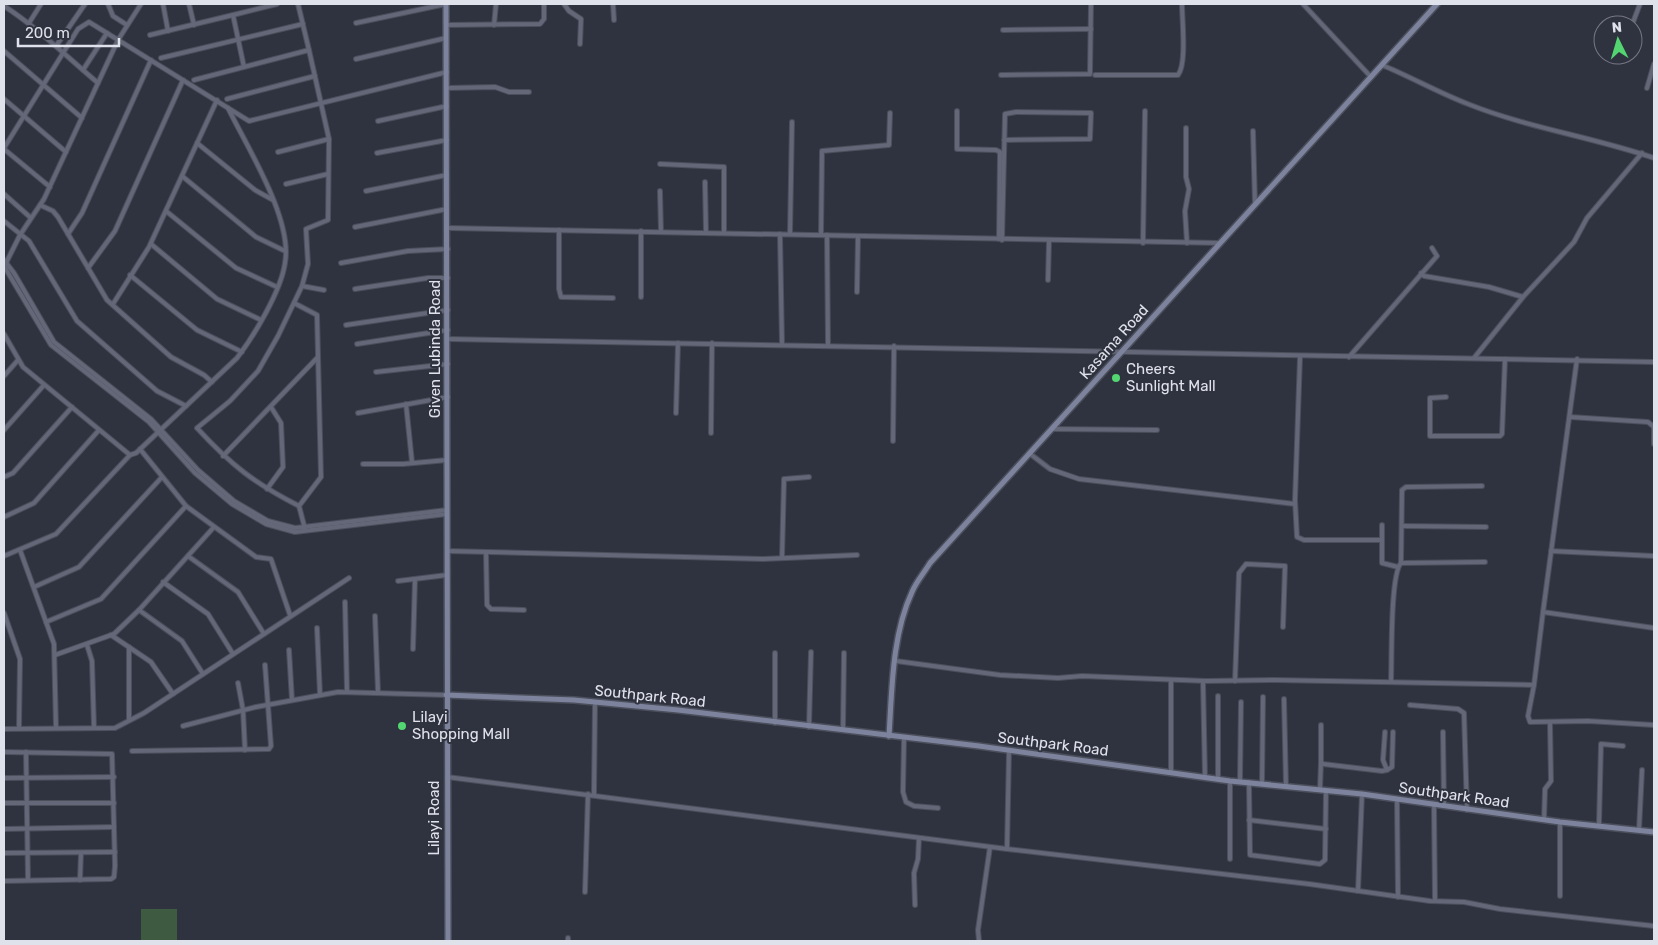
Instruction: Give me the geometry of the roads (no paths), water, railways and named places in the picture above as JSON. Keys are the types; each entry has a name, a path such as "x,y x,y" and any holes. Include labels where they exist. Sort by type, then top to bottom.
{"street":[{"path":"29,23 41,4"},
{"path":"56,46 85,4"},
{"path":"108,4 113,16 127,26"},
{"path":"141,4 118,40 50,187 4,264 54,342 160,429 198,470 234,501 278,525 305,529 447,512"},
{"path":"162,4 168,31"},
{"path":"189,4 194,24"},
{"path":"244,4 246,11"},
{"path":"150,35 275,4"},
{"path":"298,4 329,139 328,220 306,230 308,264 302,286 258,371 230,401 197,428 223,456 267,489 299,506 305,529"},
{"path":"356,23 446,4"},
{"name":"Given Lubinda Road","path":"446,4 448,228 446,695"},
{"path":"494,25 496,4"},
{"path":"446,25 542,23 544,20 544,4"},
{"path":"564,4 569,11 581,19 580,44"},
{"path":"613,4 614,20"},
{"path":"1001,75 1088,75 1090,71 1091,4"},
{"path":"1095,75 1178,75 1182,70 1183,58 1182,4"},
{"path":"1303,4 1371,77"},
{"name":"Kasama Road","path":"889,736 896,661 902,624 916,584 930,563 1437,4"},
{"path":"4,6 29,23 98,83"},
{"path":"233,15 244,66"},
{"path":"50,187 4,148 78,29 89,22 249,121 447,72"},
{"path":"162,58 303,24"},
{"path":"1003,30 1091,30"},
{"path":"83,70 107,33"},
{"path":"356,59 447,38"},
{"path":"194,80 309,50"},
{"path":"4,51 82,118"},
{"path":"68,234 82,213 151,60"},
{"path":"1647,88 1654,64"},
{"path":"1382,65 1468,104 1571,135 1600,140 1654,158"},
{"path":"226,99 315,76"},
{"path":"88,268 115,230 183,80"},
{"path":"447,88 495,87 509,92 529,92"},
{"path":"4,100 66,152"},
{"path":"113,304 151,244 217,100"},
{"path":"378,120 447,106"},
{"path":"4,556 56,534 130,455 140,449 242,352 261,320 286,263 286,251 274,200 255,158 228,108"},
{"path":"957,111 957,149 996,150 1000,152 1000,239"},
{"path":"1143,242 1145,111"},
{"path":"1000,239 1004,116 1009,112 1091,114 1090,140 1004,140"},
{"path":"820,235 822,151 889,145 890,113"},
{"path":"790,234 792,122"},
{"path":"1186,128 1186,177 1188,189 1185,211 1187,243"},
{"path":"1253,131 1255,204"},
{"path":"278,152 329,139"},
{"path":"377,153 447,140"},
{"path":"197,143 255,190 274,200"},
{"path":"1474,358 1523,297 1574,242 1587,218 1642,153"},
{"path":"660,164 724,167 724,233"},
{"path":"286,184 328,174"},
{"path":"366,191 447,175"},
{"path":"182,176 256,237 286,251"},
{"path":"705,182 706,233"},
{"path":"660,191 661,232"},
{"path":"4,194 32,218"},
{"path":"40,205 53,211 102,294 171,357 204,374 212,382"},
{"path":"355,227 447,209"},
{"path":"166,211 236,268 277,287"},
{"path":"4,221 29,241 77,321 157,391 186,406"},
{"path":"448,228 1220,243"},
{"path":"559,230 559,289 561,297 613,298"},
{"path":"640,297 641,231"},
{"path":"780,234 782,344"},
{"path":"827,235 828,345"},
{"path":"857,292 858,236"},
{"path":"1048,280 1049,240"},
{"path":"151,244 217,299 261,320"},
{"path":"341,263 408,251 448,248"},
{"path":"1349,357 1437,256 1432,248"},
{"path":"1421,273 1424,276 1489,287 1523,297"},
{"path":"130,275 197,330 242,352"},
{"path":"355,289 428,278 448,278"},
{"path":"302,286 324,290"},
{"path":"294,303 317,315 321,477 299,506"},
{"path":"346,325 448,310"},
{"path":"357,344 448,330"},
{"path":"4,334 18,360 44,385 130,455"},
{"path":"448,339 894,346 1120,354 1144,352 1300,357 1577,359 1654,362"},
{"path":"676,413 678,343"},
{"path":"711,433 712,343"},
{"path":"892,441 894,346"},
{"path":"223,456 318,357"},
{"path":"1300,357 1295,504 1296,534 1299,539 1382,540"},
{"path":"1446,397 1430,398 1430,436 1500,436 1502,434 1506,359"},
{"path":"1577,359 1529,719 1534,722 1588,721 1654,725"},
{"path":"4,376 18,360"},
{"path":"376,372 448,364"},
{"path":"4,430 44,385"},
{"path":"358,413 448,397"},
{"path":"406,404 412,462"},
{"path":"267,489 283,467 281,423 271,407"},
{"path":"4,477 13,473 72,408"},
{"path":"1570,417 1648,422 1654,427 1654,444"},
{"path":"1052,429 1157,430"},
{"path":"4,516 34,503 99,430"},
{"path":"140,449 186,506 256,557 271,559 290,615"},
{"path":"1029,453 1050,469 1079,478 1295,504"},
{"path":"363,464 447,460"},
{"path":"34,587 79,567 162,477"},
{"path":"782,558 784,479 810,477"},
{"path":"1391,682 1394,596 1400,565 1404,488 1482,486"},
{"path":"46,622 101,599 186,506"},
{"path":"1382,525 1382,563 1400,565 1485,562"},
{"path":"1403,526 1486,527"},
{"path":"55,655 111,635 139,610 214,527"},
{"path":"20,550 54,644 56,728"},
{"path":"446,551 782,558 857,555"},
{"path":"1551,551 1654,556"},
{"path":"486,552 487,605 491,609 524,610"},
{"path":"188,556 238,592 264,634"},
{"path":"1235,681 1238,573 1246,564 1285,566 1287,572 1283,627"},
{"path":"398,581 446,575"},
{"path":"4,728 115,728 173,694 290,615 349,578"},
{"path":"413,649 415,579"},
{"path":"163,582 208,614 233,654"},
{"path":"345,602 347,692"},
{"path":"139,610 182,641 202,674"},
{"path":"1544,612 1654,628"},
{"path":"4,613 20,659 19,728"},
{"path":"375,616 378,692"},
{"path":"316,628 320,695"},
{"path":"111,635 151,662 173,694"},
{"path":"87,645 92,661 94,728"},
{"path":"129,647 129,720"},
{"path":"289,650 292,700"},
{"path":"809,727 811,652"},
{"path":"843,730 844,652"},
{"path":"775,653 775,723"},
{"path":"896,661 1000,674 1058,678 1082,676 1203,681 1534,684"},
{"path":"132,751 271,748 265,665"},
{"path":"1171,680 1171,772"},
{"path":"1203,681 1205,777"},
{"path":"238,683 243,710 245,750"},
{"path":"183,726 268,704 320,695 347,692 378,692 446,695"},
{"name":"Southpark Road","path":"446,695 595,702 843,730 1230,781 1362,794 1466,810 1654,832"},
{"name":"Lilayi Road","path":"446,695 448,941"},
{"path":"1218,696 1218,779"},
{"path":"1262,784 1263,697"},
{"path":"1284,699 1286,786"},
{"path":"594,795 595,702"},
{"path":"1240,782 1241,702"},
{"path":"1410,705 1458,709 1464,713 1466,810"},
{"path":"1544,820 1545,789 1551,781 1550,722"},
{"path":"1249,782 1250,855 1320,864 1325,860 1326,829 1321,762 1321,725"},
{"path":"1385,732 1383,760 1387,770"},
{"path":"1321,762 1374,770 1387,770 1392,767 1393,732"},
{"path":"1443,732 1444,806"},
{"path":"904,738 903,792 906,802 914,806 938,808"},
{"path":"1599,825 1601,744 1623,746"},
{"path":"1007,849 1009,751"},
{"path":"4,752 111,753 113,755 114,778 115,852 114,877 80,880 4,881"},
{"path":"26,752 28,880"},
{"path":"1639,830 1642,770"},
{"path":"447,777 990,847 1398,897 1464,902 1500,910 1654,926"},
{"path":"4,778 114,778"},
{"path":"1230,781 1230,859"},
{"path":"1419,793 1444,798"},
{"path":"585,892 588,794"},
{"path":"1358,891 1362,794"},
{"path":"1397,800 1398,897"},
{"path":"4,803 114,803"},
{"path":"1434,805 1435,901"},
{"path":"1249,820 1326,829"},
{"path":"1560,822 1560,896"},
{"path":"4,828 114,827"},
{"path":"915,905 914,873 918,859 919,838"},
{"path":"979,941 978,930 990,847"},
{"path":"4,853 115,852"},
{"path":"80,853 80,880"}],"place":[{"name":"Cheers Sunlight Mall","path":"1116,378"},
{"name":"Lilayi Shopping Mall","path":"402,726"}]}
